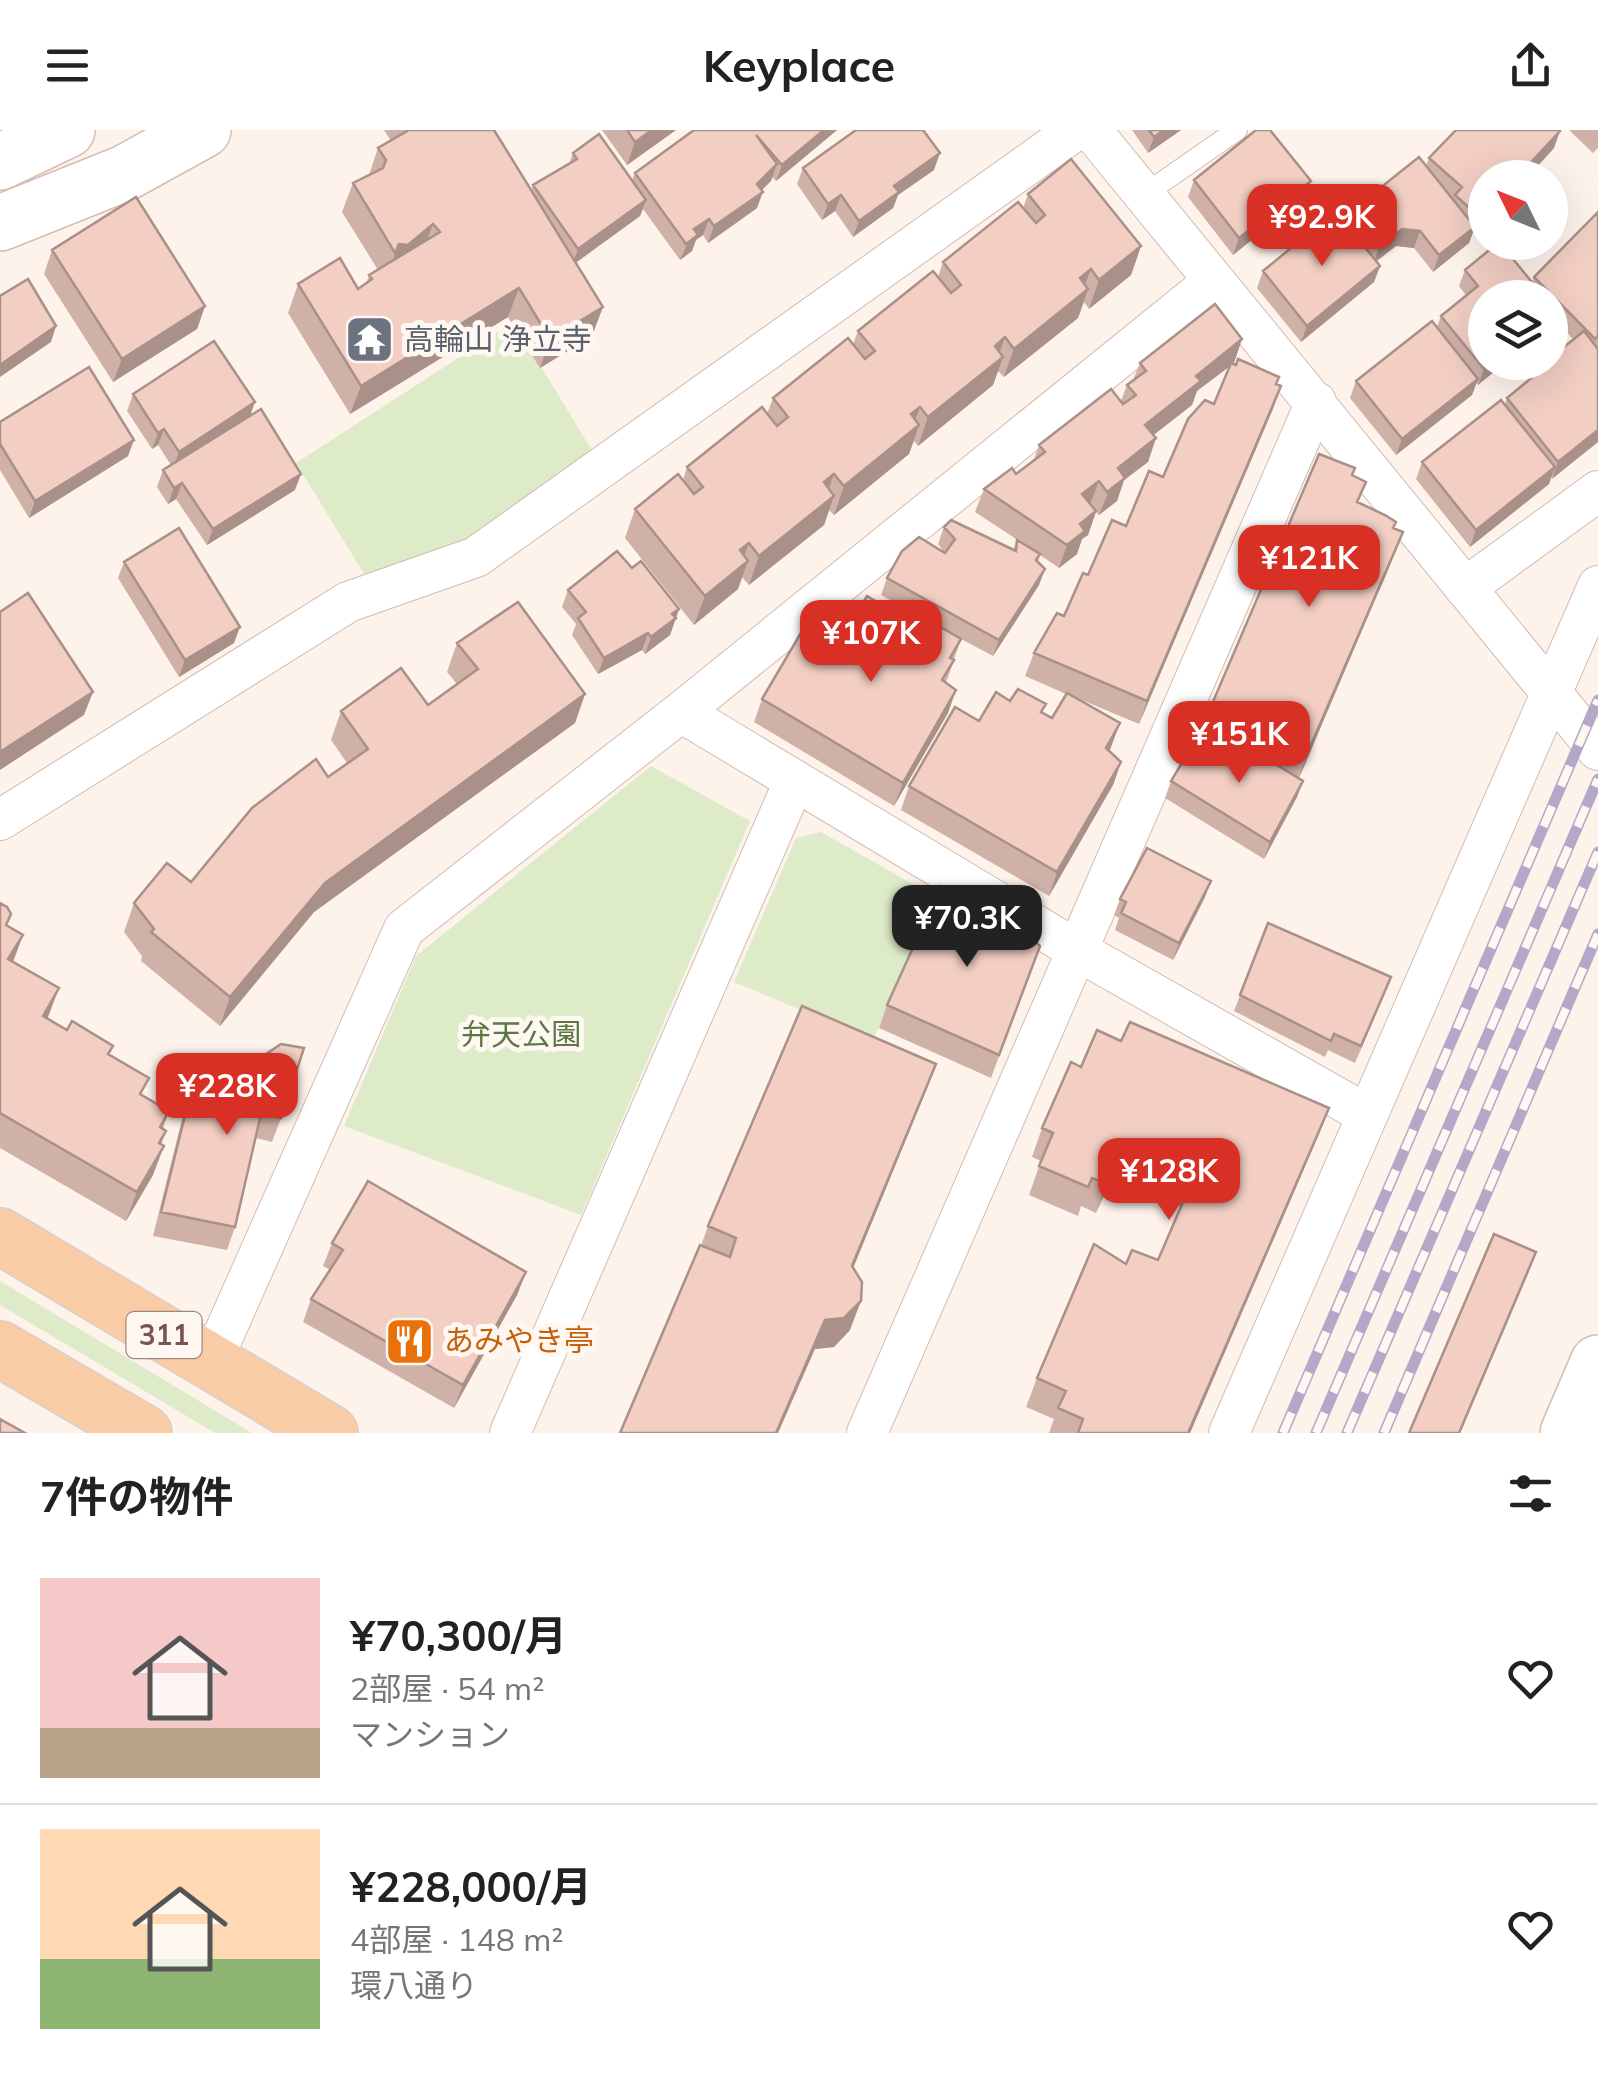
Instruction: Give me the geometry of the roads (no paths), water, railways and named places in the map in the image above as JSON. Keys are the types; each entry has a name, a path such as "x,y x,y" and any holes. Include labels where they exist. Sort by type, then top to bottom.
{"main road":[{"name":"311","path":"0,1236 330,1433"},
{"path":"0,1350 144,1433"}],"street":[{"path":"0,162 66,130"},
{"path":"0,223 125,173 203,130"},
{"path":"0,820 348,602 476,558 1076,130"},
{"path":"1091,130 1598,750"},
{"path":"212,1363 404,929 681,712 1214,281"},
{"path":"867,1433 1080,952 1316,402"},
{"path":"1465,588 1598,491"},
{"path":"1229,1433 1364,1114 1598,586"},
{"path":"681,712 1080,952 1364,1114"},
{"path":"510,1433 794,782"},
{"path":"1568,1433 1598,1363"}],"lane":[{"path":"1145,194 1236,130"}],"railway":[{"path":"1283,1433 1598,700"},
{"path":"1316,1433 1598,779"},
{"path":"1347,1433 1598,852"},
{"path":"1384,1433 1598,934"}],"place":[{"name":"高輪山 浄立寺","path":"369,340"},
{"name":"あみやき亭","path":"409,1341"}],"park label":[{"name":"弁天公園","path":"521,1035"}]}
